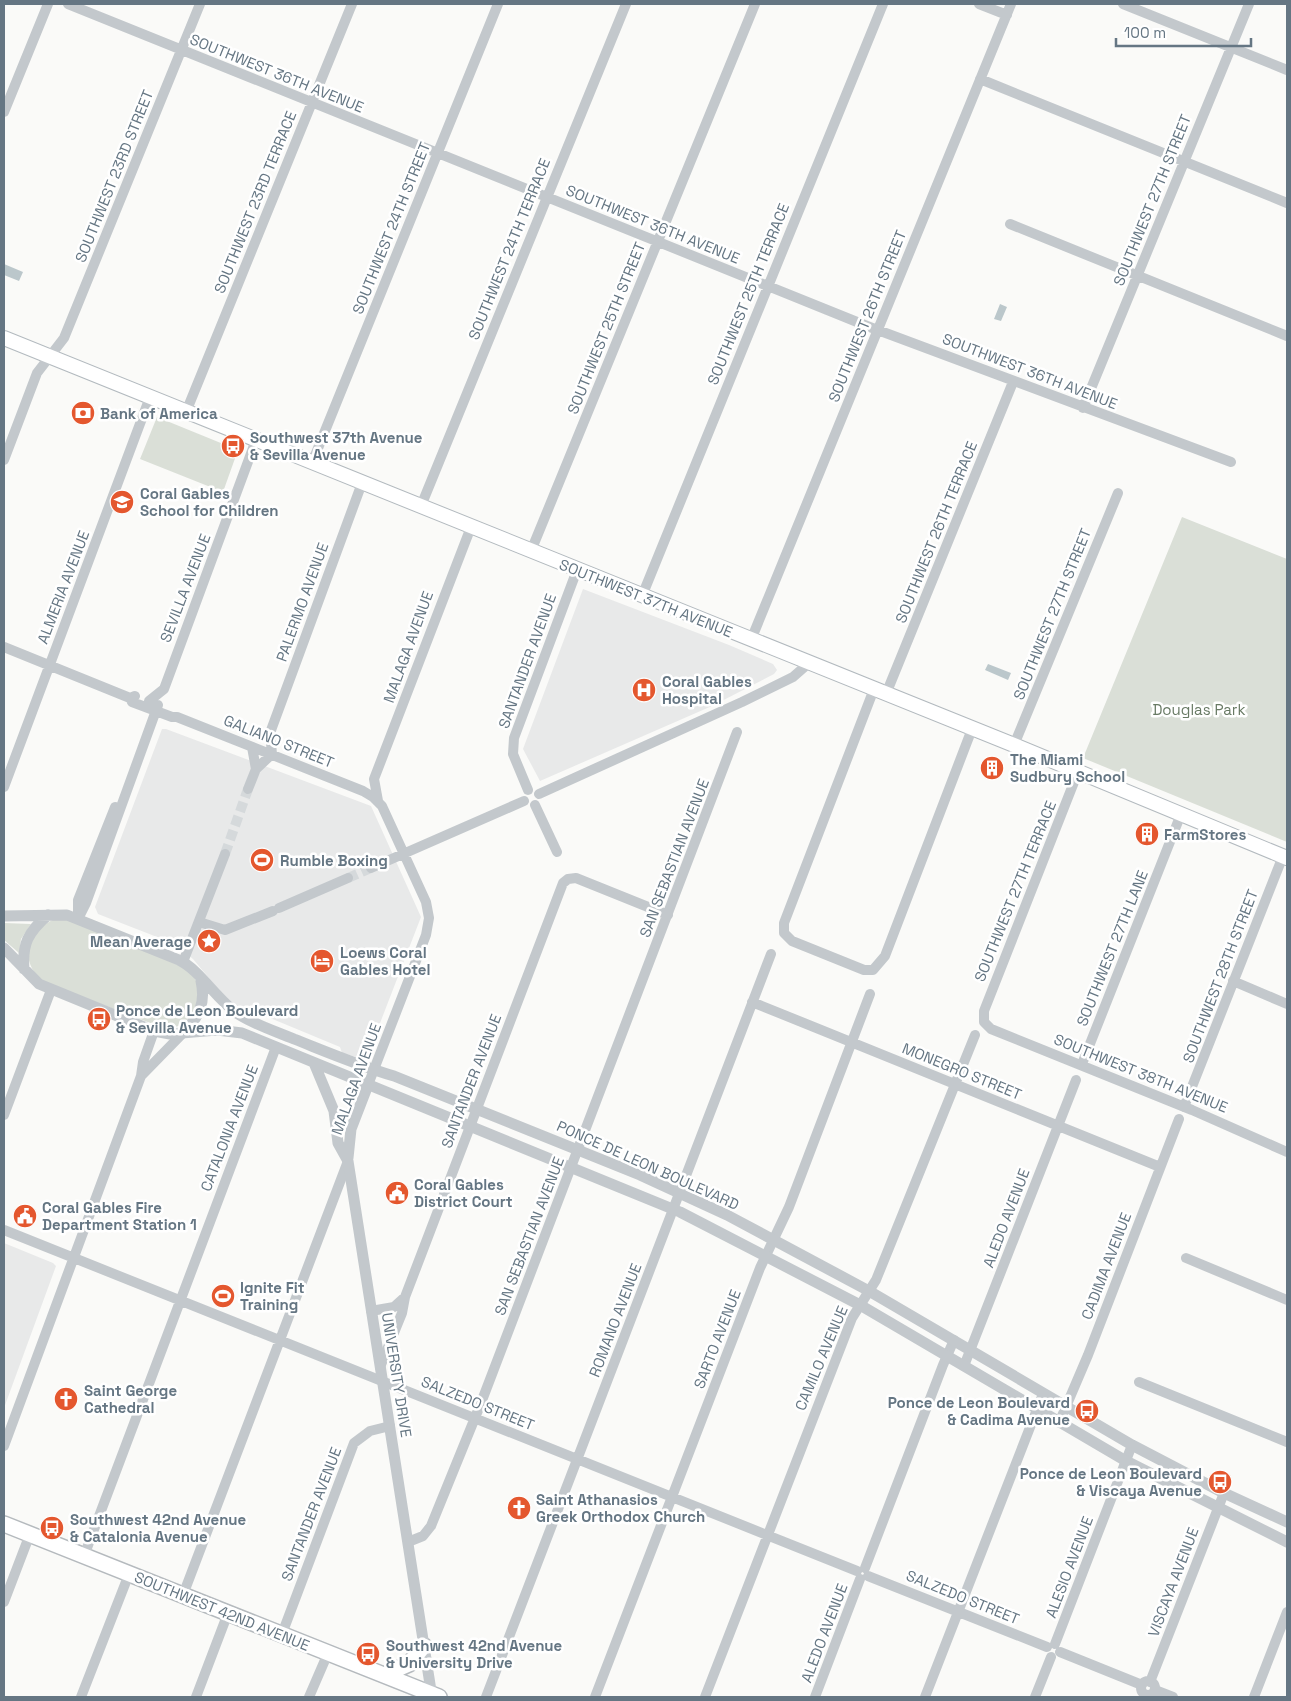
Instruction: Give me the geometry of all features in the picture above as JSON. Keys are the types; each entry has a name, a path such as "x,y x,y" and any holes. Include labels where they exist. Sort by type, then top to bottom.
{"main road":[{"name":"SOUTHWEST 37TH AVENUE","path":"4,338 1014,745 1285,857"},
{"name":"SOUTHWEST 42ND AVENUE","path":"4,1524 433,1696"},
{"path":"384,1675 409,1664 424,1646"}],"street":[{"path":"4,112 48,4"},
{"name":"SOUTHWEST 36TH AVENUE","path":"68,4 878,330 1231,462"},
{"name":"SOUTHWEST 23RD STREET","path":"4,460 35,378 64,338 200,4"},
{"name":"SOUTHWEST 23RD TERRACE","path":"186,412 352,4"},
{"name":"SOUTHWEST 24TH STREET","path":"312,462 498,4"},
{"name":"SOUTHWEST 24TH TERRACE","path":"421,506 626,4"},
{"name":"SOUTHWEST 25TH STREET","path":"531,551 755,4"},
{"name":"SOUTHWEST 25TH TERRACE","path":"642,596 883,4"},
{"path":"979,4 1007,15"},
{"name":"SOUTHWEST 26TH STREET","path":"752,640 1011,4"},
{"path":"1123,4 1287,70"},
{"name":"SOUTHWEST 27TH STREET","path":"1083,408 1249,4"},
{"path":"980,79 1287,203"},
{"path":"1010,224 1287,336"},
{"name":"SOUTHWEST 26TH TERRACE","path":"972,729 885,956 873,970 864,970 797,943 784,933 785,918 1013,382"},
{"name":"ALMERIA AVENUE","path":"4,787 150,397"},
{"name":"SEVILLA AVENUE","path":"78,919 78,900 99,845 120,798 125,792 158,707 256,440"},
{"name":"PALERMO AVENUE","path":"272,754 270,733 362,482"},
{"name":"SOUTHWEST 27TH STREET","path":"1014,745 1118,493"},
{"name":"MALAGA AVENUE","path":"183,1595 348,1161 351,1129 429,926 426,902 384,810 373,797 374,779 471,527"},
{"name":"SANTANDER AVENUE","path":"528,790 514,754 514,738 577,570"},
{"name":"GALIANO STREET","path":"4,647 130,698 132,702 174,712 177,717 358,789 373,797"},
{"path":"539,794 742,702 793,677 809,663"},
{"path":"158,707 163,690"},
{"name":"SAN SEBASTIAN AVENUE","path":"408,1542 420,1538 428,1532 475,1418 737,732"},
{"path":"256,769 252,747 270,733"},
{"path":"248,789 256,769 272,754"},
{"name":"SOUTHWEST 27TH TERRACE","path":"984,1022 984,1011 1078,772"},
{"path":"358,789 374,779"},
{"path":"524,801 524,796 528,790 536,791 539,794"},
{"path":"524,801 528,805 535,805 539,802 539,794"},
{"path":"371,868 524,801"},
{"path":"535,805 557,852"},
{"name":"SOUTHWEST 27TH LANE","path":"1082,1064 1181,814"},
{"path":"184,962 225,854"},
{"name":"SOUTHWEST 28TH STREET","path":"1184,1106 1285,857"},
{"path":"199,922 225,930 348,878"},
{"name":"SANTANDER AVENUE","path":"380,1367 402,1313 405,1297 561,887 568,879 580,880 668,915"},
{"name":"PONCE DE LEON BOULEVARD","path":"4,916 64,914 184,962 220,999 249,1021 476,1109 680,1192 869,1291 1065,1408 1132,1445 1224,1493 1287,1522"},
{"path":"24,969 26,940 34,926 48,915"},
{"name":"PONCE DE LEON BOULEVARD","path":"4,948 35,982 154,1031 167,1034 232,1031 276,1047 674,1208 860,1305 1058,1423 1126,1461 1287,1542"},
{"name":"ROMANO AVENUE","path":"486,1697 771,954"},
{"path":"141,1076 184,1032 202,1007 204,997 201,978"},
{"path":"1234,981 1287,1004"},
{"path":"4,1115 51,990"},
{"name":"SARTO AVENUE","path":"596,1697 766,1255 774,1240 870,994"},
{"name":"MONEGRO STREET","path":"752,1002 1160,1168"},
{"name":"SOUTHWEST 38TH AVENUE","path":"984,1022 991,1029 1184,1106 1287,1152"},
{"path":"4,1446 141,1076 143,1062 154,1031"},
{"name":"CAMILO AVENUE","path":"705,1697 852,1318 876,1280 975,1035"},
{"name":"CATALONIA AVENUE","path":"84,1556 276,1047"},
{"name":"UNIVERSITY DRIVE","path":"314,1063 334,1111 338,1143 348,1161 433,1696"},
{"name":"ALEDO AVENUE","path":"964,1366 1076,1080"},
{"name":"CADIMA AVENUE","path":"1058,1423 1179,1118"},
{"name":"SALZEDO STREET","path":"4,1230 958,1611 1147,1690 1173,1697"},
{"path":"1186,1258 1287,1300"},
{"path":"372,1311 394,1307 405,1297"},
{"name":"ALEDO AVENUE","path":"815,1697 946,1356 954,1340"},
{"path":"1139,1382 1287,1442"},
{"path":"925,1697 1043,1394"},
{"name":"SANTANDER AVENUE","path":"282,1634 353,1446 359,1437 370,1431 390,1426"},
{"name":"ALESIO AVENUE","path":"1035,1697 1132,1445"},
{"name":"VISCAYA AVENUE","path":"1147,1690 1224,1493"},
{"path":"4,1602 30,1534"},
{"path":"81,1697 129,1574"},
{"path":"1254,1697 1287,1612"},
{"path":"196,1697 228,1613"},
{"path":"309,1697 328,1653"}],"shaded area":[{"path":"4,264 23,272 19,281 4,275"},
{"path":"1000,304 1007,307 1001,321 994,319"},
{"name":"Coral Gables Hospital","path":"583,589 729,645 773,664 777,670 774,674 712,706 540,781 523,749"},
{"path":"988,664 1011,673 1008,680 985,670"},
{"path":"162,729 371,806 421,917 370,1049 356,1057 342,1053 340,1047 246,1008 240,1010 219,990 193,959 175,944 98,914 95,907"},
{"path":"4,1243 53,1263 56,1266 4,1408"}],"green space":[{"path":"157,417 238,450 223,492 140,459"},
{"name":"Douglas Park","path":"1182,517 1287,559 1287,842 1083,758"},
{"path":"57,918 69,920 184,967 192,974 198,984 197,1007 190,1018 179,1026 168,1028 158,1026 44,982 30,965 29,947 39,930"},
{"path":"4,923 31,924 21,939 19,953 4,940"}],"tunnel":[{"path":"225,854 248,789"},
{"path":"348,878 371,868"}],"place":[{"name":"Bank of America","path":"83,413"},
{"name":"Southwest 37th Avenue & Sevilla Avenue","path":"233,446"},
{"name":"Coral Gables School for Children","path":"122,502"},
{"name":"Coral Gables Hospital","path":"644,690"},
{"name":"The Miami Sudbury School","path":"992,768"},
{"name":"FarmStores","path":"1147,834"},
{"name":"Rumble Boxing","path":"262,860"},
{"name":"Mean Average","path":"209,941"},
{"name":"Loews Coral Gables Hotel","path":"322,961"},
{"name":"Ponce de Leon Boulevard & Sevilla Avenue","path":"99,1019"},
{"name":"Coral Gables District Court","path":"397,1193"},
{"name":"Coral Gables Fire Department Station 1","path":"25,1216"},
{"name":"Ignite Fit Training","path":"223,1296"},
{"name":"Saint George Cathedral","path":"66,1399"},
{"name":"Ponce de Leon Boulevard & Cadima Avenue","path":"1087,1411"},
{"name":"Ponce de Leon Boulevard & Viscaya Avenue","path":"1220,1482"},
{"name":"Saint Athanasios Greek Orthodox Church","path":"519,1508"},
{"name":"Southwest 42nd Avenue & Catalonia Avenue","path":"52,1528"},
{"name":"Southwest 42nd Avenue & University Drive","path":"368,1654"}]}
